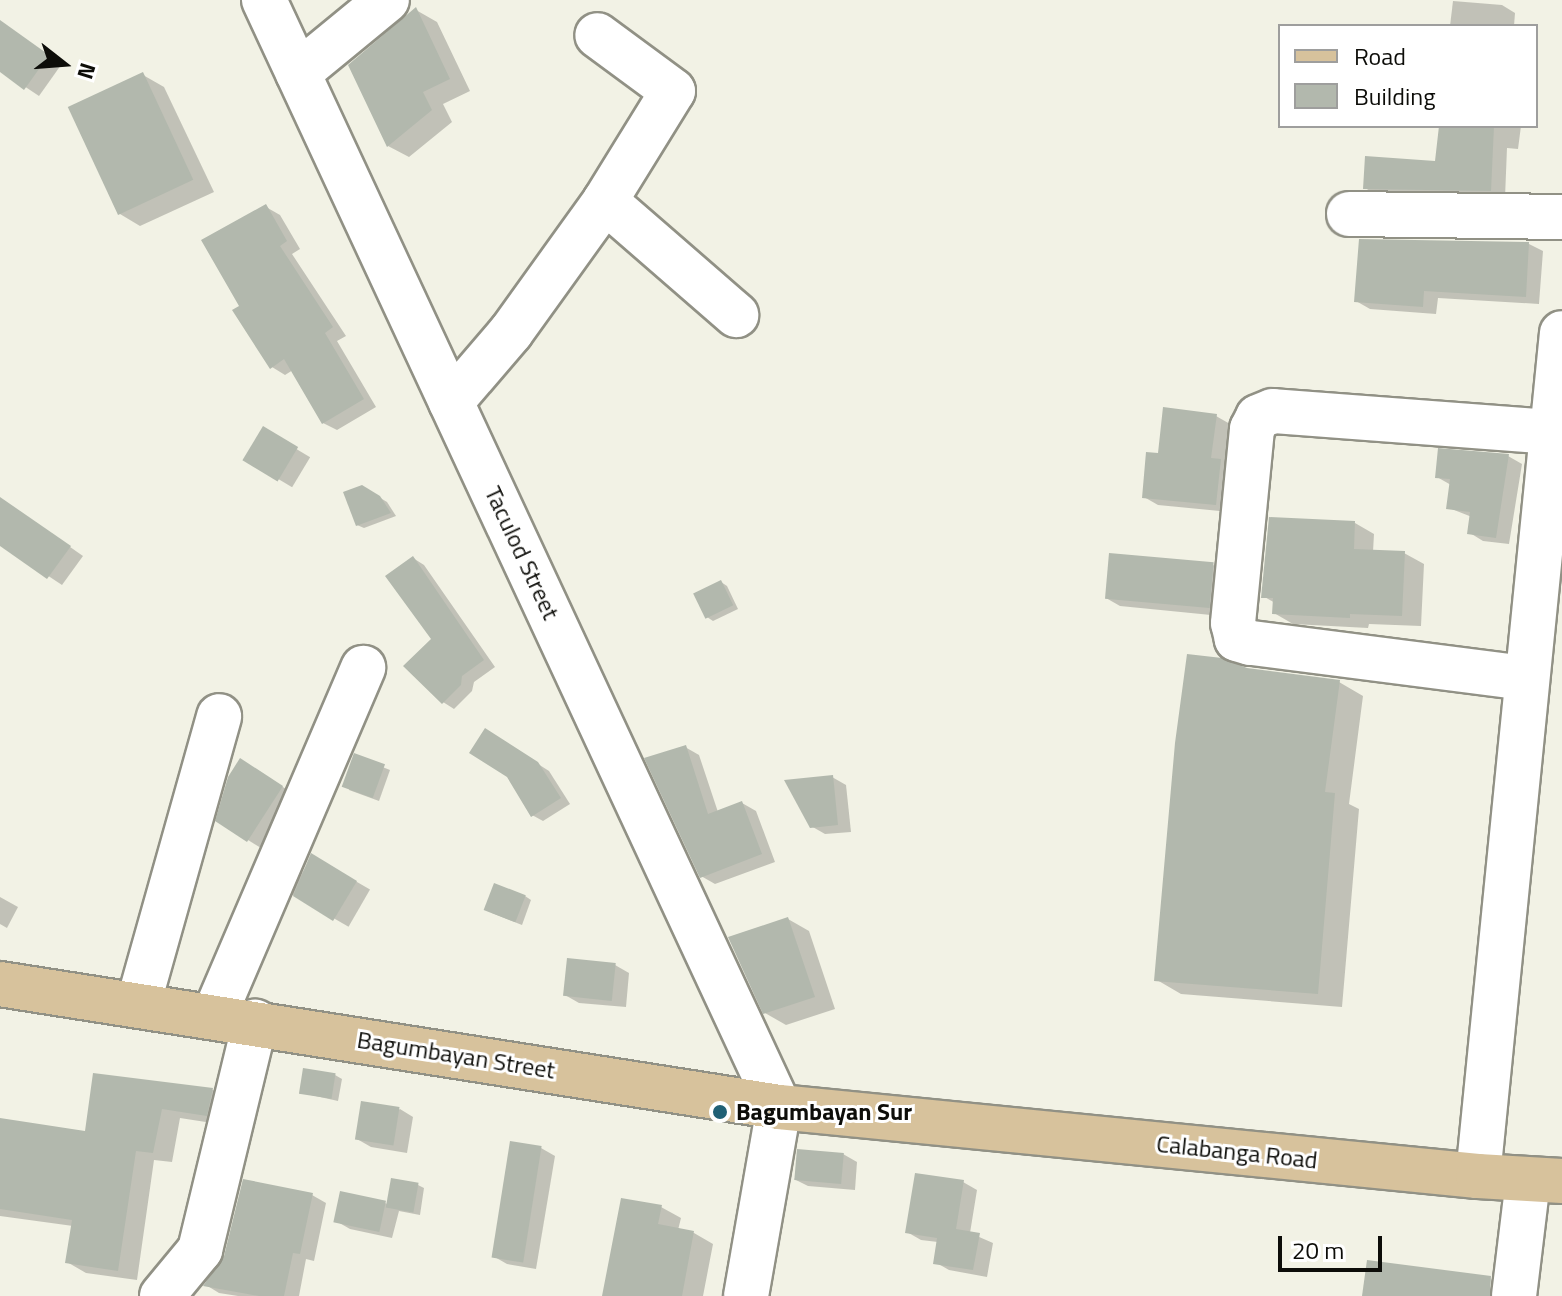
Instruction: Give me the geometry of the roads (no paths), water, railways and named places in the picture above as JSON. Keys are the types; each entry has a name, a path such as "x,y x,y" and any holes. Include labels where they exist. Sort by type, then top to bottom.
{"main road":[{"name":"Bagumbayan Street","path":"0,984 779,1107 912,1120"},
{"name":"Calabanga Road","path":"912,1120 1545,1181"}],"street":[{"name":"Taculod Street","path":"264,0 779,1107"},
{"path":"298,73 387,0"},
{"path":"451,402 511,332 605,201 673,91 597,35"},
{"path":"605,201 736,315"},
{"path":"1349,214 1562,217"},
{"path":"1478,1176 1525,678 1562,333"},
{"path":"1525,678 1237,639 1233,623 1250,444 1258,417 1273,411 1551,432"},
{"path":"162,1296 200,1250 234,1019 363,668"},
{"path":"138,1005 219,716"},
{"path":"746,1296 779,1107"},
{"path":"1514,1296 1545,1181"}],"place":[{"name":"Bagumbayan Sur","path":"720,1112"}]}
